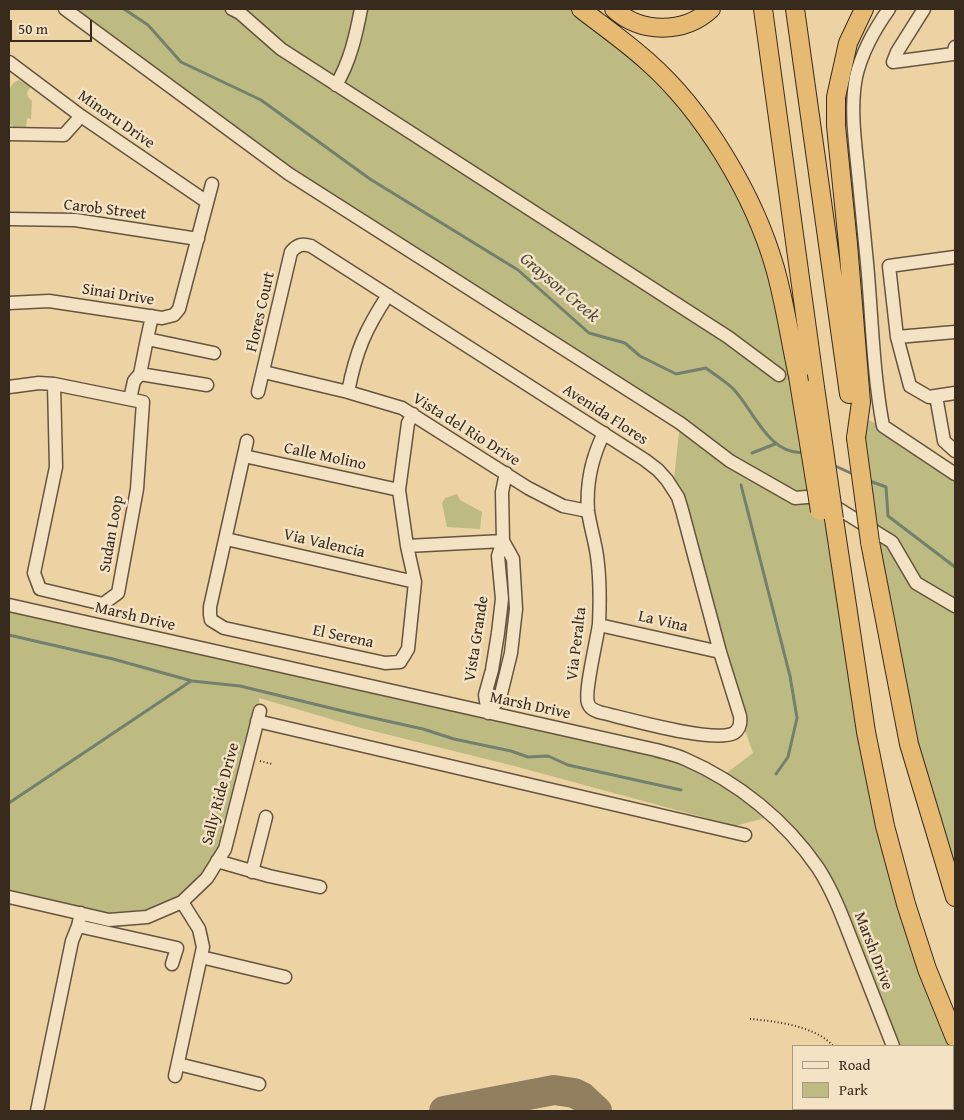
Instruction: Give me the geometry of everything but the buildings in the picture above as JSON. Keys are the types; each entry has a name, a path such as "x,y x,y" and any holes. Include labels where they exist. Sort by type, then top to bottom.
{"highway":[{"path":"581,9 648,61 698,116 734,171 765,240 775,270 827,515 861,697 875,784 895,865 927,969 955,1038"},
{"path":"614,9 622,16 640,25 660,29 683,26 711,9"},
{"path":"763,9 815,386 827,515"},
{"path":"795,9 855,412 856,438 870,542 909,744 955,897"},
{"path":"855,412 861,402 836,126 836,97 848,43 864,9"}],"street":[{"path":"65,9 289,174 680,424 730,461 795,498 818,496 892,542 916,583 955,606"},
{"path":"232,9 240,13 281,49 720,332 779,375"},
{"path":"336,85 344,72 351,51 361,9"},
{"path":"889,9 875,29 864,51 856,77 854,103 854,130 878,399 883,426 955,474"},
{"path":"924,9 897,52 893,62 953,54 955,47"},
{"name":"Minoru Drive","path":"9,62 81,116 207,202"},
{"path":"9,134 64,135 81,116"},
{"name":"Sinai Drive","path":"9,304 49,301 168,318 174,315 179,309 212,184"},
{"name":"Carob Street","path":"9,219 75,220 198,239"},
{"name":"Avenida Flores","path":"301,245 311,246 604,433 658,470 678,497 720,652 740,716 741,723 738,729"},
{"name":"Flores Court","path":"258,392 291,252 301,245"},
{"path":"955,257 889,266 897,337 910,386 929,397 955,393"},
{"path":"348,392 361,341 388,295"},
{"path":"9,387 39,383 54,384 130,400 134,381 140,374 152,316"},
{"path":"897,337 955,332"},
{"path":"147,339 214,353"},
{"name":"Vista del Rio Drive","path":"264,372 390,403 413,414 528,488 563,506 588,511"},
{"path":"140,374 207,385"},
{"name":"Sudan Loop","path":"54,384 56,467 34,573 40,589 103,604 118,593 137,489 143,402 130,400"},
{"path":"936,396 944,441 955,451"},
{"name":"El Serena","path":"247,441 210,615 212,620 224,628 395,664 400,662 408,649 414,582 399,490 408,423 413,414"},
{"name":"Via Peralta","path":"604,433 591,466 588,488 588,511 597,556 598,624 587,699 593,710 699,734 728,735 738,729"},
{"name":"Calle Molino","path":"244,456 399,490"},
{"name":"Vista Grande","path":"488,713 500,698 511,653 516,609 512,559 503,541 502,492 506,473"},
{"name":"Via Valencia","path":"226,539 414,582"},
{"path":"407,546 503,541"},
{"name":"Marsh Drive","path":"9,605 656,750 684,759 746,794 766,810 797,840 819,870 837,904 893,1045"},
{"name":"La Vina","path":"598,624 720,652"},
{"name":"Sally Ride Drive","path":"9,897 80,920 147,917 182,902 207,878 225,849 258,716 745,835"},
{"path":"252,872 266,817"},
{"path":"217,861 252,872 320,887"},
{"path":"182,902 199,928 203,947 176,1070 259,1084"},
{"path":"37,1111 72,941 80,920 177,948 172,964"},
{"path":"201,957 285,977"}],"path":[{"path":"750,1018 778,1022 808,1030 831,1045"}],"green space":[{"path":"65,9 581,9 648,61 749,202 807,338 834,519 906,904 955,1038 955,1111 915,1111 954,1110 954,1045 893,1045 837,904 772,816 735,826 514,766 361,728 259,698 260,711 225,849 182,902 109,920 9,897 9,606 656,750 720,778 753,753 740,716 673,488 680,423 289,174"},
{"path":"19,80 31,86 27,92 28,97 32,101 31,119 27,118 26,128 14,127 9,124 9,93 14,83"},
{"path":"852,414 883,426 955,474 955,897 909,744"},
{"path":"457,494 460,500 482,512 480,529 447,527 442,503 445,498"}],"waterway":[{"name":"Grayson Creek","path":"124,9 148,25 181,62 261,100 370,179 518,270 589,333 625,343 640,356 676,374 706,368 733,389 773,441 793,452 805,452"},
{"path":"752,453 775,444"},
{"name":"Grayson Creek","path":"833,465 855,475"},
{"name":"Grayson Creek","path":"867,480 886,487 888,516 955,567"},
{"path":"741,485 790,676 797,718 788,757 776,774"},
{"path":"9,635 113,659 192,681 240,686 423,729 454,739 511,751 528,757 548,756 568,765 681,790"},
{"path":"9,803 191,681"}],"taxiway":[{"path":"444,1111 554,1090 574,1093 582,1097 597,1111"}]}
